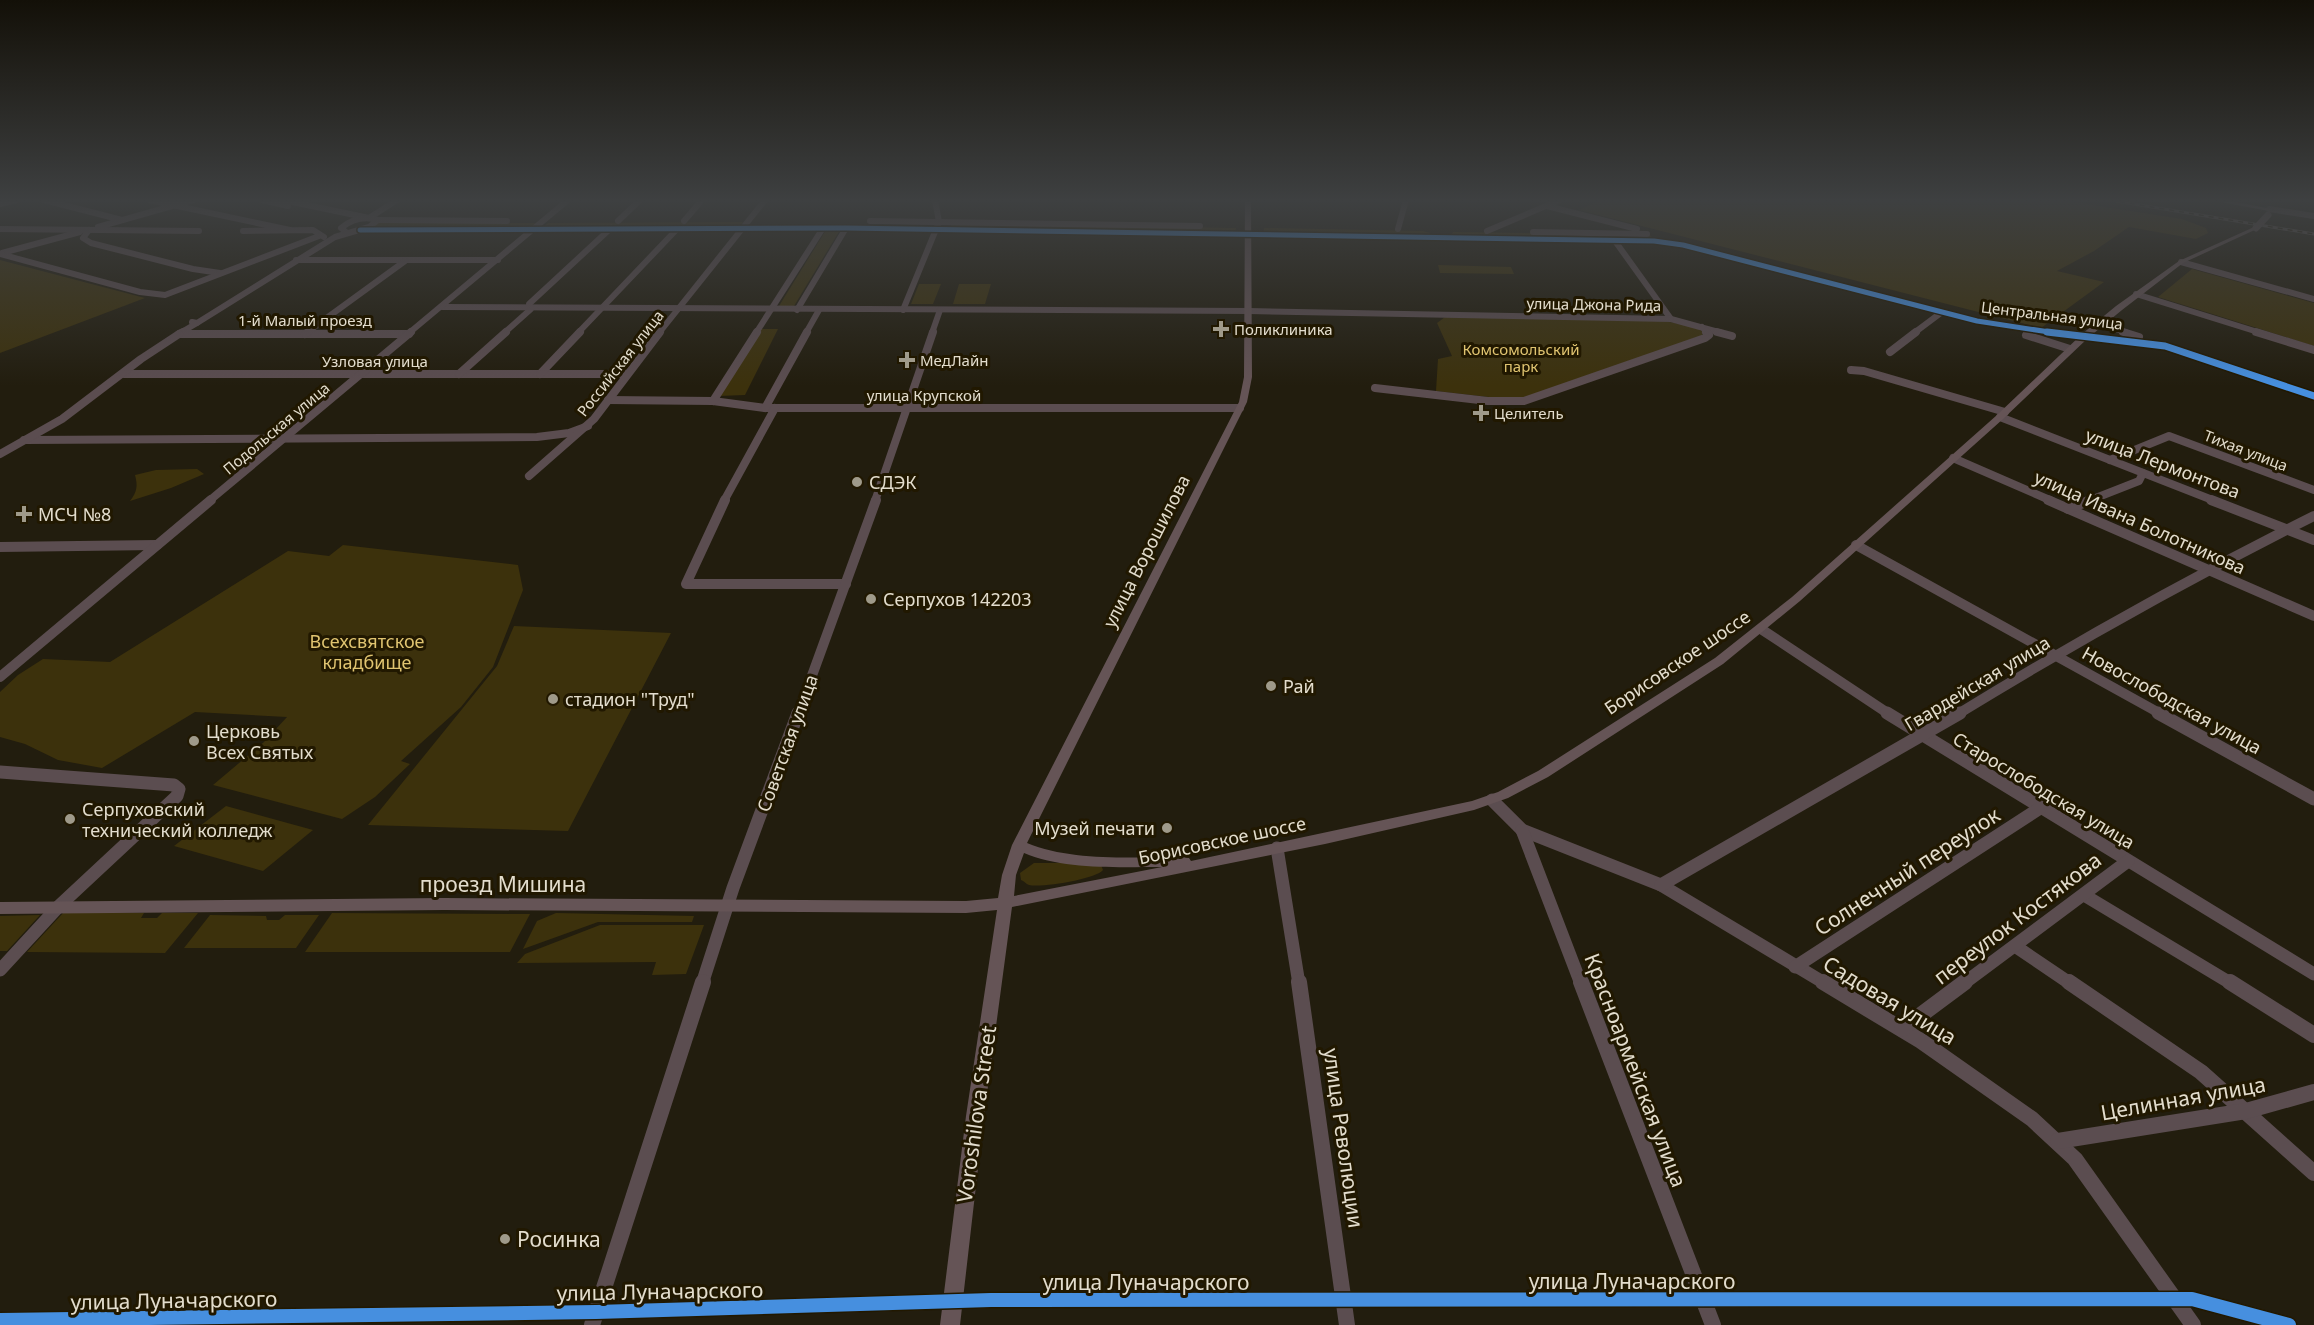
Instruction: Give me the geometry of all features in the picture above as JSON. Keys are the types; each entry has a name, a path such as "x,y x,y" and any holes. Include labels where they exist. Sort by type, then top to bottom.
{"main road":[{"name":"улица Ворошилова","path":"1005,903 1009,875 1019,845 1240,408 1248,378 1249,262"},
{"name":"Борисовское шоссе","path":"1005,903 1374,828 1492,800 1543,774 1719,661 1761,629 2002,415 2070,349 2136,294 2181,262"},
{"path":"1019,845 1040,854 1101,861 1206,862"},
{"path":"1101,861 1108,866 1110,871 1102,885"},
{"name":"проезд Мишина","path":"0,908 444,904 966,908 1005,903"},
{"name":"Voroshilova Street","path":"950,1325 975,1116 1005,903"}],"street":[{"path":"29,262 140,292 165,295 251,262"},
{"path":"165,262 221,273"},
{"path":"0,454 62,419 194,322 293,262"},
{"path":"305,334 403,262"},
{"name":"Подольская улица","path":"0,677 496,262"},
{"path":"531,309 529,304 574,262"},
{"path":"540,374 647,262"},
{"name":"Российская улица","path":"529,476 588,426 716,262"},
{"path":"713,401 802,262"},
{"path":"797,310 826,262"},
{"path":"903,310 923,262"},
{"path":"1630,262 1671,319 1732,336"},
{"name":"Центральная улица","path":"1748,262 1977,321 2165,346 2314,396"},
{"path":"2181,262 2314,299"},
{"path":"2136,294 2314,350"},
{"path":"442,307 940,309"},
{"path":"459,374 531,309"},
{"name":"улица Джона Рида","path":"940,309 1249,310 1671,319"},
{"name":"Советская улица","path":"594,1318 727,906 846,584 940,309"},
{"path":"819,310 718,513 686,584 846,584"},
{"path":"1890,352 1942,312"},
{"path":"1977,321 2061,344 2070,349"},
{"path":"2099,324 2165,346"},
{"path":"1375,388 1488,401 1534,399 1705,338 1709,335 1702,327"},
{"name":"1-й Малый проезд","path":"179,334 409,334"},
{"name":"улица Лермонтова","path":"1851,370 1864,371 2002,415 2314,540"},
{"name":"Узловая улица","path":"124,374 627,374"},
{"name":"улица Крупской","path":"608,400 713,401 770,408 1240,408"},
{"path":"24,440 543,437 569,433 588,426"},
{"name":"Тихая улица","path":"2110,460 2169,436 2314,490"},
{"name":"улица Ивана Болотникова","path":"1953,458 2314,616"},
{"path":"2068,509 2139,482 2143,473"},
{"name":"Гвардейская улица","path":"1662,885 1922,736 2055,654 2206,570 2314,516"},
{"path":"0,547 157,545"},
{"name":"Новослободская улица","path":"1856,545 2314,799"},
{"name":"Старослободская улица","path":"1761,629 1922,736 2314,974"},
{"path":"0,772 174,785 179,789 177,796 59,906 0,970"},
{"name":"Садовая улица","path":"1492,800 1522,830 1662,885 1795,967 1902,1029 2032,1119 2075,1159 2193,1325"},
{"name":"Солнечный переулок","path":"1795,967 2040,808"},
{"name":"Красноармейская улица","path":"1522,830 1713,1325"},
{"name":"улица Революции","path":"1277,848 1296,957 1347,1325"},
{"name":"переулок Костякова","path":"1902,1029 2128,861"},
{"path":"2084,895 2167,943 2314,1035"},
{"path":"2015,946 2201,1072 2314,1173"},
{"name":"Целинная улица","path":"2058,1141 2246,1111 2314,1092"},
{"name":"улица Луначарского","path":"0,1320 594,1318 952,1301 2192,1299 2289,1325"}],"green space":[{"path":"0,262 145,298 0,353"},
{"path":"806,262 821,262 794,306 779,306"},
{"path":"1782,262 2074,262 2057,271 2104,282 2041,328"},
{"path":"1438,265 1511,267 1514,274 1440,273"},
{"path":"2192,269 2314,303 2314,346 2158,297"},
{"path":"919,284 941,284 933,304 911,304"},
{"path":"959,284 991,284 985,304 953,304"},
{"name":"Комсомольский парк","path":"1445,317 1665,321 1698,328 1703,332 1702,336 1695,339 1528,397 1489,397 1436,391 1438,359 1452,356 1437,323"},
{"path":"761,329 778,329 745,395 719,396"},
{"path":"197,469 204,474 171,488 130,501 136,489 135,475 156,470"},
{"name":"Всехсвятское кладбище","path":"343,545 518,565 523,590 493,667 461,707 401,761 410,764 375,797 342,819 213,785 264,742 287,717 195,712 102,768 58,760 25,744 0,737 0,692 18,675 43,659 110,662 288,551 329,556"},
{"name":"стадион \"Труд\"","path":"514,626 671,633 568,831 368,825 497,666"},
{"path":"226,806 313,830 263,871 174,846"},
{"path":"1034,863 1094,863 1101,865 1103,870 1090,877 1036,886 1021,880 1020,873"},
{"path":"64,912 144,913 141,918 157,918 162,913 198,913 165,953 27,952"},
{"path":"332,913 530,914 510,952 305,952"},
{"path":"556,913 694,916 692,922 598,922 523,949 537,921"},
{"path":"40,915 7,951 0,951 0,916"},
{"path":"210,915 266,916 267,920 279,920 285,915 319,915 296,948 184,948"},
{"path":"600,925 704,925 686,974 652,975 656,962 517,963 525,954"}],"cycle path":[{"path":"1748,262 1977,321 2067,335 2165,346 2314,396"},
{"path":"0,1320 596,1312 991,1300 2192,1299 2289,1325"}],"place":[{"name":"Поликлиника","path":"1221,329"},
{"name":"МедЛайн","path":"907,360"},
{"name":"Целитель","path":"1481,413"},
{"name":"СДЭК","path":"857,482"},
{"name":"МСЧ №8","path":"24,514"},
{"name":"Серпухов 142203","path":"871,599"},
{"name":"Рай","path":"1271,686"},
{"name":"стадион \"Труд\"","path":"553,699"},
{"name":"Церковь Всех Святых","path":"194,741"},
{"name":"Серпуховский технический колледж","path":"70,819"},
{"name":"Музей печати","path":"1167,828"},
{"name":"Росинка","path":"505,1239"}]}
